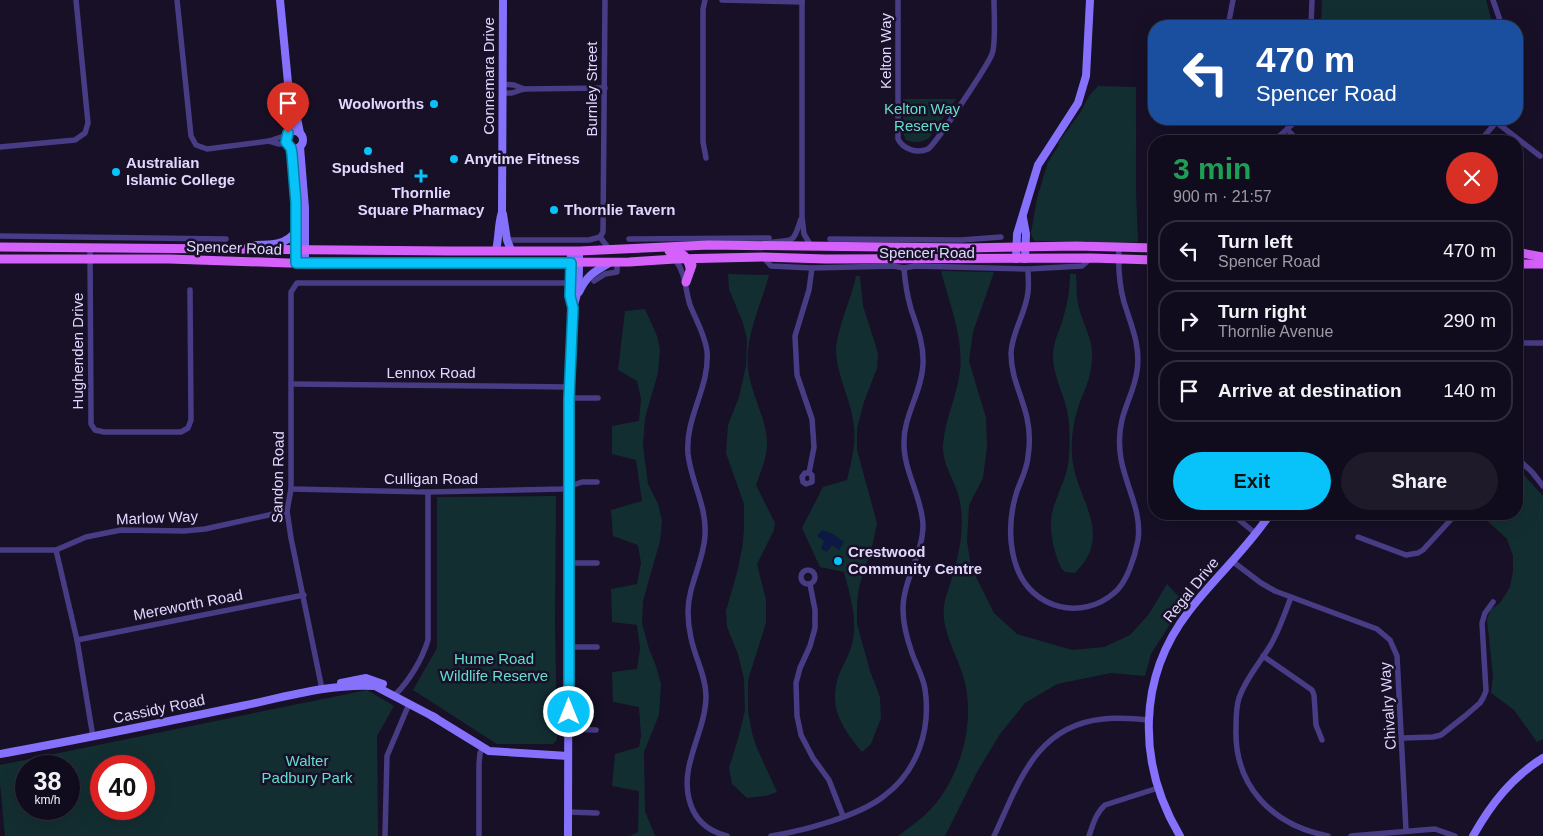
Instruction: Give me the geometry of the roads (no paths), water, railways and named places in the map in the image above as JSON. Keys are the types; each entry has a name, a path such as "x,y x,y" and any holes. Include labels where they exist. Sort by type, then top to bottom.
{"main road":[{"name":"Spencer Road","path":"0,247 575,251 728,242 761,247 963,244 1148,248"},
{"path":"728,242 731,253 798,254 812,264"},
{"path":"609,249 621,253 673,250 682,254 690,268"},
{"path":"406,250 411,257 470,258 482,262"},
{"path":"1523,252 1543,252"},
{"path":"1523,253 1543,257"},
{"path":"686,282 690,268 697,263 743,262 750,257"},
{"name":"Spencer Road","path":"0,259 169,259 301,263 575,263 763,257 812,264 1023,262 1091,258 1148,260"},
{"path":"1523,264 1543,264"}],"street":[{"path":"0,147 75,140 85,133 88,123 76,0"},
{"path":"177,0 191,136 196,145 207,149 269,141 294,131 300,132"},
{"path":"280,0 289,96 287,104 291,125 288,134 294,182 296,231 301,249"},
{"name":"Connemara Drive","path":"503,0 502,212 507,240 511,250"},
{"name":"Burnley Street","path":"600,237 603,232 605,0"},
{"path":"705,0 703,9 702,142 706,158"},
{"path":"722,0 802,1 802,217 804,234 811,246"},
{"name":"Kelton Way","path":"898,0 898,139 906,149 918,150 928,149 942,134 993,52 994,0"},
{"path":"1090,0 1086,76 1078,103 1038,164 1017,234 1021,246 1028,294 1014,335 1011,352 1014,382 1027,416 1030,430 1028,459 1013,504 1010,542 1017,568 1025,586 1035,595 1049,603 1062,607 1078,609 1096,605 1116,592 1129,571 1138,538 1138,516 1121,459 1120,439 1122,419 1137,372 1138,349 1133,326 1124,303 1118,259 1119,247"},
{"path":"1229,20 1233,0"},
{"path":"1311,20 1312,0"},
{"path":"1493,0 1500,20"},
{"path":"503,84 514,85 524,89"},
{"path":"502,93 512,93 524,89 605,88"},
{"path":"269,141 296,149 303,141 294,103 289,96"},
{"path":"1280,135 1291,125"},
{"path":"1485,135 1494,125"},
{"path":"1504,125 1516,135"},
{"path":"1287,129 1292,135"},
{"path":"1523,141 1540,156"},
{"path":"300,146 303,176 301,263"},
{"path":"294,182 303,176"},
{"name":"Connemara Drive","path":"496,250 499,241 502,212"},
{"path":"761,247 772,241 789,241 793,238 802,217"},
{"path":"250,250 256,245 284,242 296,231"},
{"name":"Spencer Road","path":"0,236 226,239"},
{"path":"507,240 589,240 600,237 609,249"},
{"name":"Spencer Road","path":"830,239 857,238 963,244 1001,237"},
{"name":"Spencer Road","path":"628,238 728,242 770,238"},
{"path":"849,247 857,238"},
{"name":"Hughenden Drive","path":"90,247 91,419 92,426 100,432 181,432 188,428 191,420 190,290"},
{"path":"575,251 576,299"},
{"path":"676,259 682,269 686,282 690,305 695,314 706,349 707,362 702,389 690,422 688,438 690,469 702,503 706,524 706,537 690,593 688,624 704,680 706,695 702,725 688,770 688,797 692,809 702,824 710,830 727,836"},
{"path":"568,836 569,387 573,308 588,276 613,262 617,272 605,274 594,281"},
{"name":"Spencer Road","path":"812,264 893,266 904,268 1023,262"},
{"path":"573,308 570,296 570,283 575,263"},
{"path":"809,473 814,447 814,433 812,419 797,375 795,336 809,290 812,264"},
{"path":"771,836 796,831 843,816 884,797 901,780 916,757 922,743 927,705 924,686 906,638 903,608 906,588 920,543 923,525 919,501 905,460 904,443 906,424 919,390 923,363 921,339 905,288 904,268"},
{"name":"Sandon Road","path":"322,689 287,511 291,489 291,292 296,283 570,283"},
{"path":"1523,343 1543,343"},
{"name":"Lennox Road","path":"292,384 569,387"},
{"path":"569,398 598,398"},
{"path":"1523,464 1543,486"},
{"name":"Culligan Road","path":"291,489 428,492 562,489 582,482 596,482"},
{"path":"397,694 426,649 428,640 428,492"},
{"name":"Marlow Way","path":"0,550 56,550 86,537 121,530 184,531 205,529 287,511"},
{"path":"1239,520 1255,533"},
{"name":"Regal Drive","path":"1180,836 1158,788 1150,752 1149,720 1155,680 1166,647 1189,611 1265,520"},
{"path":"1358,537 1406,555 1413,555 1423,550 1450,520"},
{"path":"56,550 78,640 93,737"},
{"name":"Chivalry Way","path":"1232,561 1261,583 1291,597 1377,629 1390,640 1397,656 1403,738 1406,830"},
{"path":"569,563 597,563"},
{"path":"810,584 815,610 815,628 796,683 797,716 801,735 813,758 829,780 843,816"},
{"name":"Mereworth Road","path":"78,640 304,594"},
{"path":"1291,597 1271,645 1245,683 1239,700 1235,743 1238,762 1257,797 1280,818 1292,825 1328,836"},
{"path":"1403,738 1441,735 1480,704 1486,691 1482,623 1485,613 1493,602"},
{"path":"569,647 597,647"},
{"path":"1263,656 1312,690 1316,725 1322,740"},
{"name":"Cassidy Road","path":"0,754 93,737 366,678 374,680 483,748 497,752 568,753"},
{"name":"Cassidy Road","path":"397,694 409,704 436,718"},
{"path":"385,836 387,756 409,704"},
{"path":"994,836 1025,770 1038,751 1057,735 1079,724 1103,719 1149,720"},
{"path":"569,729 596,730"},
{"path":"479,836 479,764 480,753 483,748"},
{"path":"1473,836 1486,812 1508,785 1543,758"},
{"path":"1090,836 1094,819 1099,810 1106,805 1158,788"},
{"path":"568,812 597,812"},
{"path":"1351,836 1435,829 1456,836"}],"water":[{"path":"822,530 833,534 844,542 839,550 832,545 827,552 821,549 824,541 817,536"}],"place":[{"name":"Woolworths","path":"434,104"},
{"name":"Spudshed","path":"368,151"},
{"name":"Anytime Fitness","path":"454,159"},
{"name":"Australian Islamic College","path":"116,172"},
{"name":"Thornlie Square Pharmacy","path":"421,176"},
{"name":"Thornlie Tavern","path":"554,210"},
{"name":"Crestwood Community Centre","path":"838,561"}],"park label":[{"name":"Kelton Way Reserve","path":"922,118"},
{"name":"Hume Road Wildlife Reserve","path":"494,668"},
{"name":"Walter Padbury Park","path":"307,770"}]}
